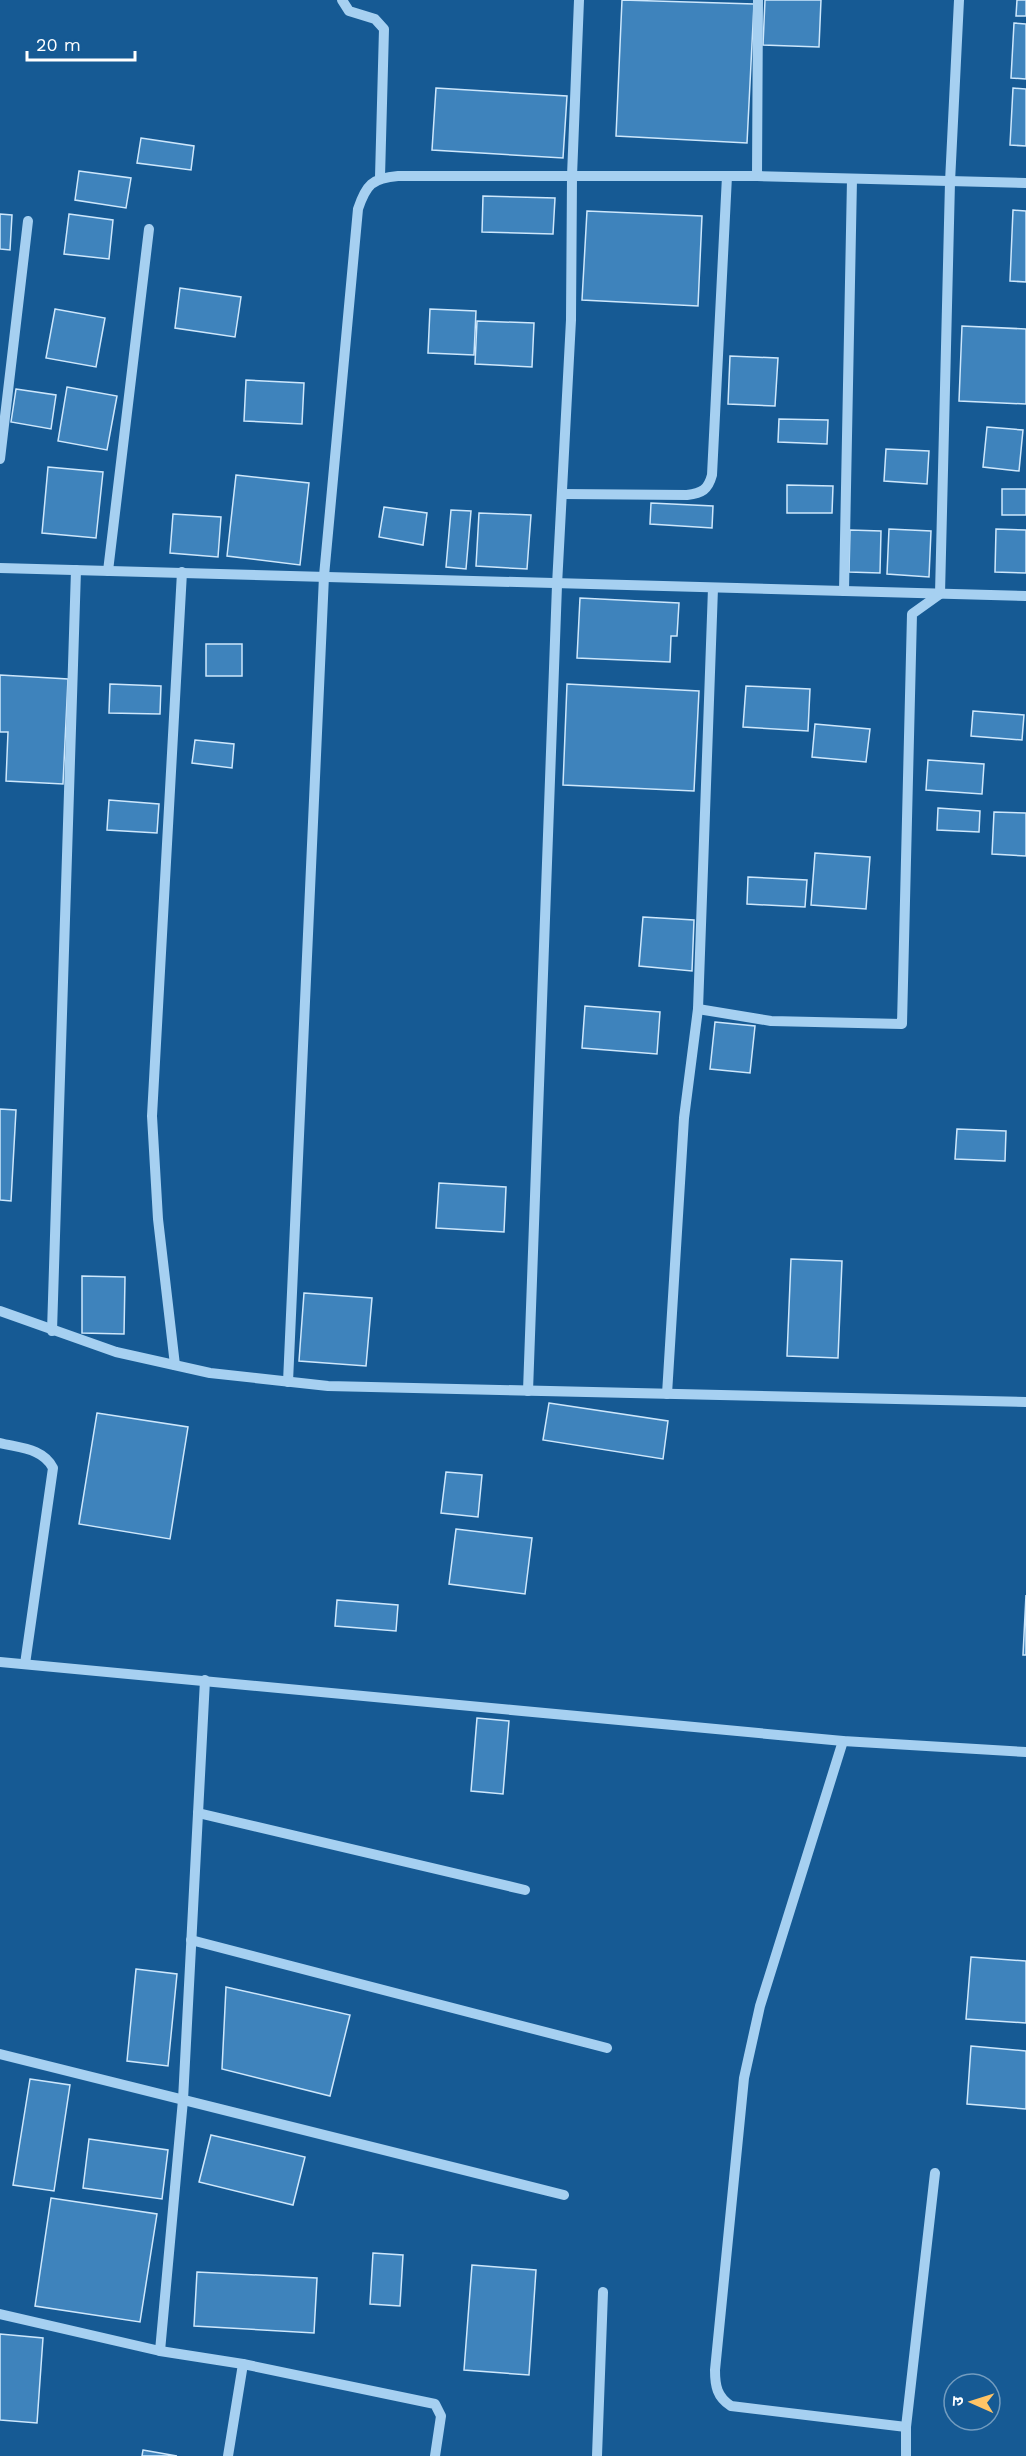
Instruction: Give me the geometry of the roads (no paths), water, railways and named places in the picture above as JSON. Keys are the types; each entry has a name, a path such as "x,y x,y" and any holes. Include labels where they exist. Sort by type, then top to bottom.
{"street":[{"path":"342,0 349,11 375,19 384,29 380,177"},
{"path":"528,1391 557,585 571,320 572,176 579,0"},
{"path":"757,176 758,0"},
{"path":"940,594 950,182 959,0"},
{"path":"562,494 687,495 701,493 708,487 712,475 727,176"},
{"path":"288,1382 324,576 358,209 364,190 380,177 757,176 1026,183"},
{"path":"844,591 852,179"},
{"path":"0,459 28,221"},
{"path":"108,571 149,229"},
{"path":"0,568 1026,596"},
{"path":"52,1331 76,570"},
{"path":"175,1365 158,1219 152,1116 182,572"},
{"path":"667,1394 684,1118 698,1009 713,588"},
{"path":"698,1009 771,1021 902,1024 912,614 940,594"},
{"path":"0,1311 116,1352 210,1373 328,1386 1026,1402"},
{"path":"0,1443 37,1452 48,1458 53,1468 24,1664"},
{"path":"0,1662 843,1741 1026,1752"},
{"path":"160,2351 183,2100 205,1680"},
{"path":"843,1741 760,2006 744,2078 735,2148 715,2370 716,2387 722,2400 731,2406 906,2427"},
{"path":"198,1813 525,1890"},
{"path":"191,1940 607,2048"},
{"path":"0,2054 564,2195"},
{"path":"906,2456 906,2427 935,2173"},
{"path":"597,2456 603,2292"},
{"path":"0,2314 160,2351 243,2364 435,2404 441,2416 435,2456"},
{"path":"228,2456 243,2364"}]}
